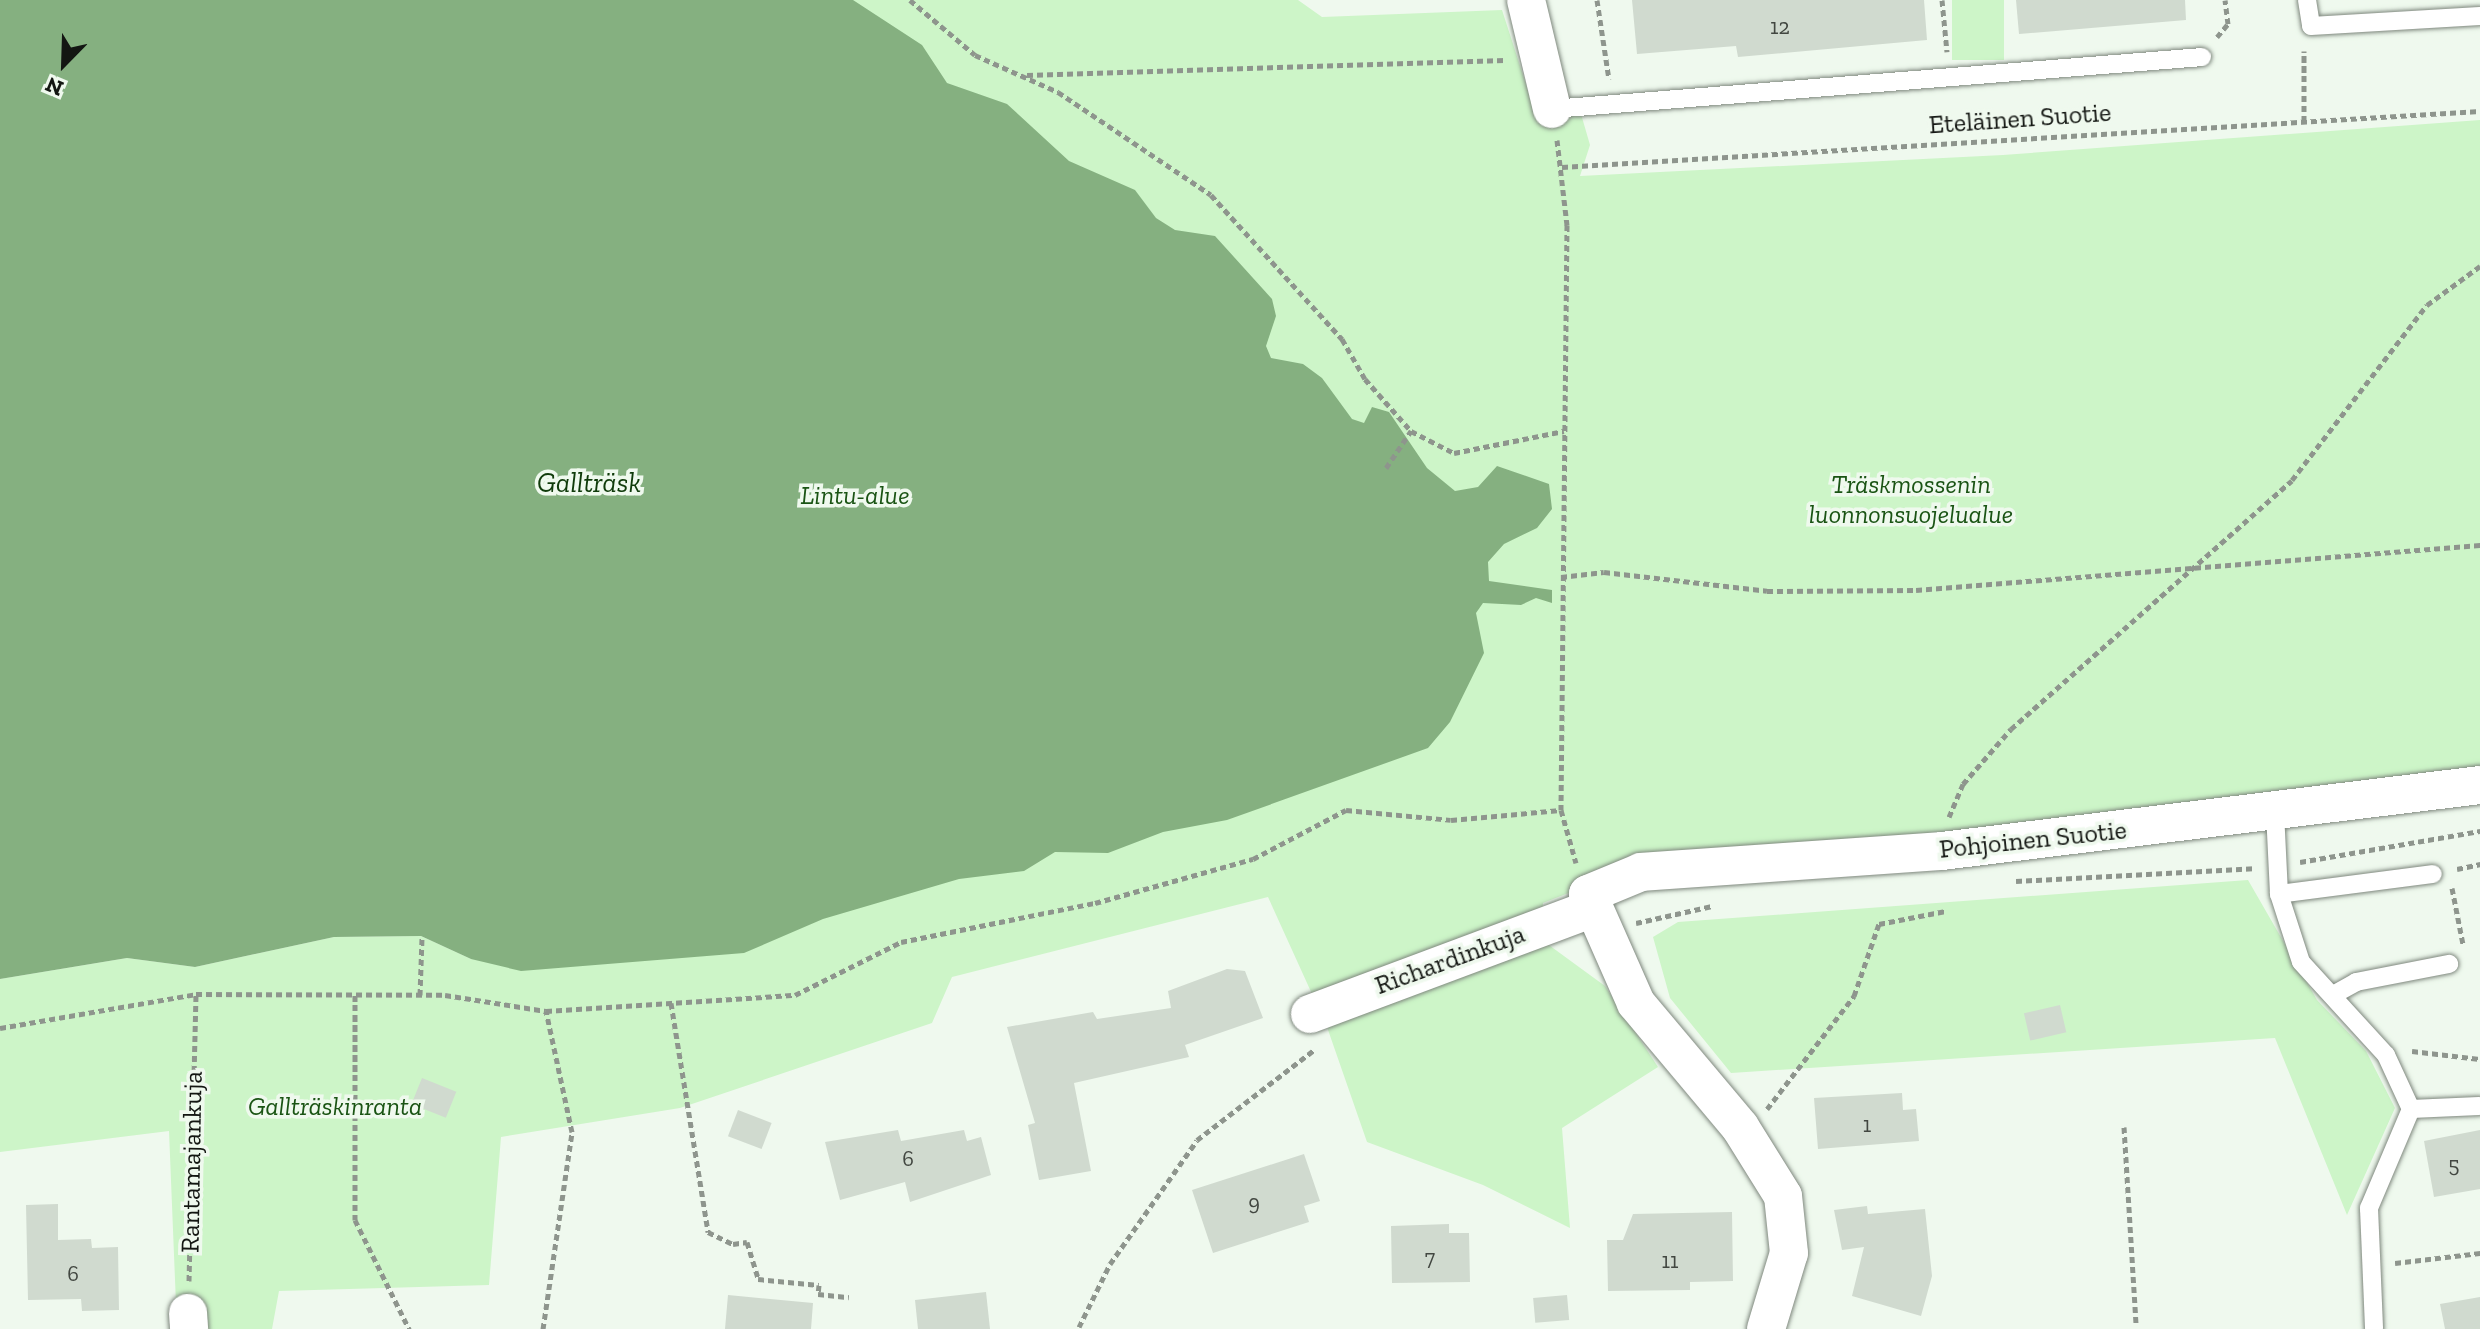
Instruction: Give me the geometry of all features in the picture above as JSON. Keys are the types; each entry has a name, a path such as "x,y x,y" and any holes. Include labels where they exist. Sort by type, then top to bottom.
{"street":[{"path":"1526,0 1552,109"},
{"name":"Pohjoinen Suotie","path":"1594,913 1641,872 1942,851 2480,785"},
{"path":"1594,913 1636,1003 1740,1127 1783,1196 1789,1253 1766,1329"},
{"name":"Richardinkuja","path":"1319,1029 1594,913"}],"lane":[{"path":"2307,0 2311,26 2480,16"},
{"path":"1552,109 2202,57"},
{"path":"2275,812 2275,867 2279,894 2301,962 2379,1048 2411,1109"},
{"path":"2279,894 2441,872"},
{"path":"2333,995 2356,982 2449,964"},
{"path":"2411,1109 2479,1106"},
{"path":"2374,1329 2369,1208 2411,1109"}],"path":[{"path":"910,0 975,55 1022,76 1121,130 1211,195 1332,327 1365,379 1411,431 1454,453 1564,431"},
{"path":"1597,0 1612,104"},
{"path":"1942,0 1949,77"},
{"path":"2202,57 2228,24 2225,0"},
{"path":"2304,122 2305,40 2311,26"},
{"path":"1022,76 1540,59"},
{"path":"1552,109 1562,167 1567,225 1561,810 1594,913 1657,915 1715,905"},
{"name":"Eteläinen Suotie","path":"1562,167 2480,111"},
{"path":"1942,851 1942,832 1973,773 2022,719 2187,567 2292,480 2427,305 2480,266"},
{"path":"1386,468 1411,431"},
{"path":"1561,577 1604,572 1767,591 1916,590 2480,545"},
{"path":"0,1028 196,994 420,995 546,1011 795,995 901,942 1095,903 1253,859 1346,810 1451,820 1561,810"},
{"path":"1999,882 2275,867 2480,831"},
{"path":"2441,872 2465,953"},
{"path":"1760,1117 1854,996 1879,924 1946,911"},
{"path":"420,995 422,937"},
{"name":"Rantamajankuja","path":"189,1321 196,994"},
{"path":"355,995 355,1220 409,1329"},
{"path":"671,1003 708,1232 733,1244 747,1242 758,1279 819,1285 818,1294 849,1297"},
{"path":"543,1329 572,1132 546,1011"},
{"path":"1079,1327 1110,1264 1197,1140 1300,1055 1319,1029"},
{"path":"2379,1048 2480,1059"},
{"path":"2124,1127 2136,1326"},
{"path":"2370,1264 2480,1253"}],"green space":[{"path":"655,0 1298,0 1322,17 1502,10 1535,112 1579,107 1590,145 1580,176 2003,155 2480,120 2480,777 1571,892 1543,903 1542,940 1605,986 1658,1067 1562,1128 1570,1228 1483,1185 1367,1142 1327,1027 1268,897 952,977 932,1023 680,1108 501,1137 489,1285 279,1291 272,1329 177,1329 169,1131 0,1152 0,979 127,958 195,967 334,937 421,936 471,959"},
{"path":"1952,0 2004,0 2004,60 1952,60"},
{"path":"2248,880 2317,1000 2366,1051 2395,1108 2347,1215 2275,1038 1731,1073 1670,998 1653,937 1678,922"}],"water":[{"name":"Gallträsk","path":"0,0 853,0 922,45 947,83 1007,104 1069,161 1135,190 1156,218 1175,230 1215,236 1272,299 1276,316 1266,346 1271,358 1303,364 1322,378 1352,419 1364,423 1372,407 1389,412 1427,468 1455,491 1478,487 1497,466 1549,484 1552,509 1537,528 1504,544 1488,562 1489,581 1552,590 1552,603 1536,598 1521,605 1483,603 1476,613 1484,653 1450,722 1428,748 1227,820 1163,832 1108,853 1055,852 1024,871 959,879 823,919 744,953 521,971 471,959 421,936 334,937 195,967 127,958 0,979"}],"building":[{"path":"1632,0 1924,0 1927,40 1738,57 1736,46 1637,54"},
{"path":"2016,0 2185,0 2186,20 2019,34"},
{"path":"1227,969 1245,971 1263,1018 1185,1045 1189,1057 1074,1083 1091,1171 1039,1180 1028,1125 1035,1123 1007,1027 1093,1012 1097,1019 1171,1008 1168,991"},
{"path":"2060,1005 2066,1032 2030,1041 2024,1013"},
{"path":"422,1078 456,1092 446,1118 412,1104"},
{"path":"1902,1093 1903,1110 1916,1109 1919,1141 1818,1149 1814,1098"},
{"path":"738,1110 772,1123 762,1149 728,1136"},
{"path":"898,1130 901,1141 964,1130 967,1141 981,1137 991,1175 910,1202 905,1182 840,1200 825,1142"},
{"path":"2480,1130 2480,1189 2434,1197 2424,1141"},
{"path":"1304,1154 1320,1201 1304,1206 1309,1222 1213,1253 1192,1190"},
{"path":"58,1204 58,1240 91,1239 92,1248 118,1247 119,1310 82,1311 81,1299 28,1300 26,1205"},
{"path":"1867,1206 1868,1214 1925,1209 1932,1276 1921,1316 1852,1296 1864,1247 1842,1250 1834,1210"},
{"path":"1732,1212 1733,1281 1690,1282 1690,1290 1608,1291 1607,1240 1623,1240 1633,1214"},
{"path":"1449,1224 1449,1233 1469,1233 1470,1282 1392,1283 1391,1226"},
{"path":"986,1292 990,1329 918,1329 915,1300"},
{"path":"728,1295 813,1303 811,1329 725,1329"},
{"path":"1567,1295 1569,1320 1535,1323 1533,1298"},
{"path":"2480,1297 2480,1329 2445,1329 2440,1304"}],"park label":[{"name":"Lintu-alue","path":"855,496"},
{"name":"Träskmossenin luonnonsuojelualue","path":"1911,500"},
{"name":"Gallträskinranta","path":"335,1107"}]}
